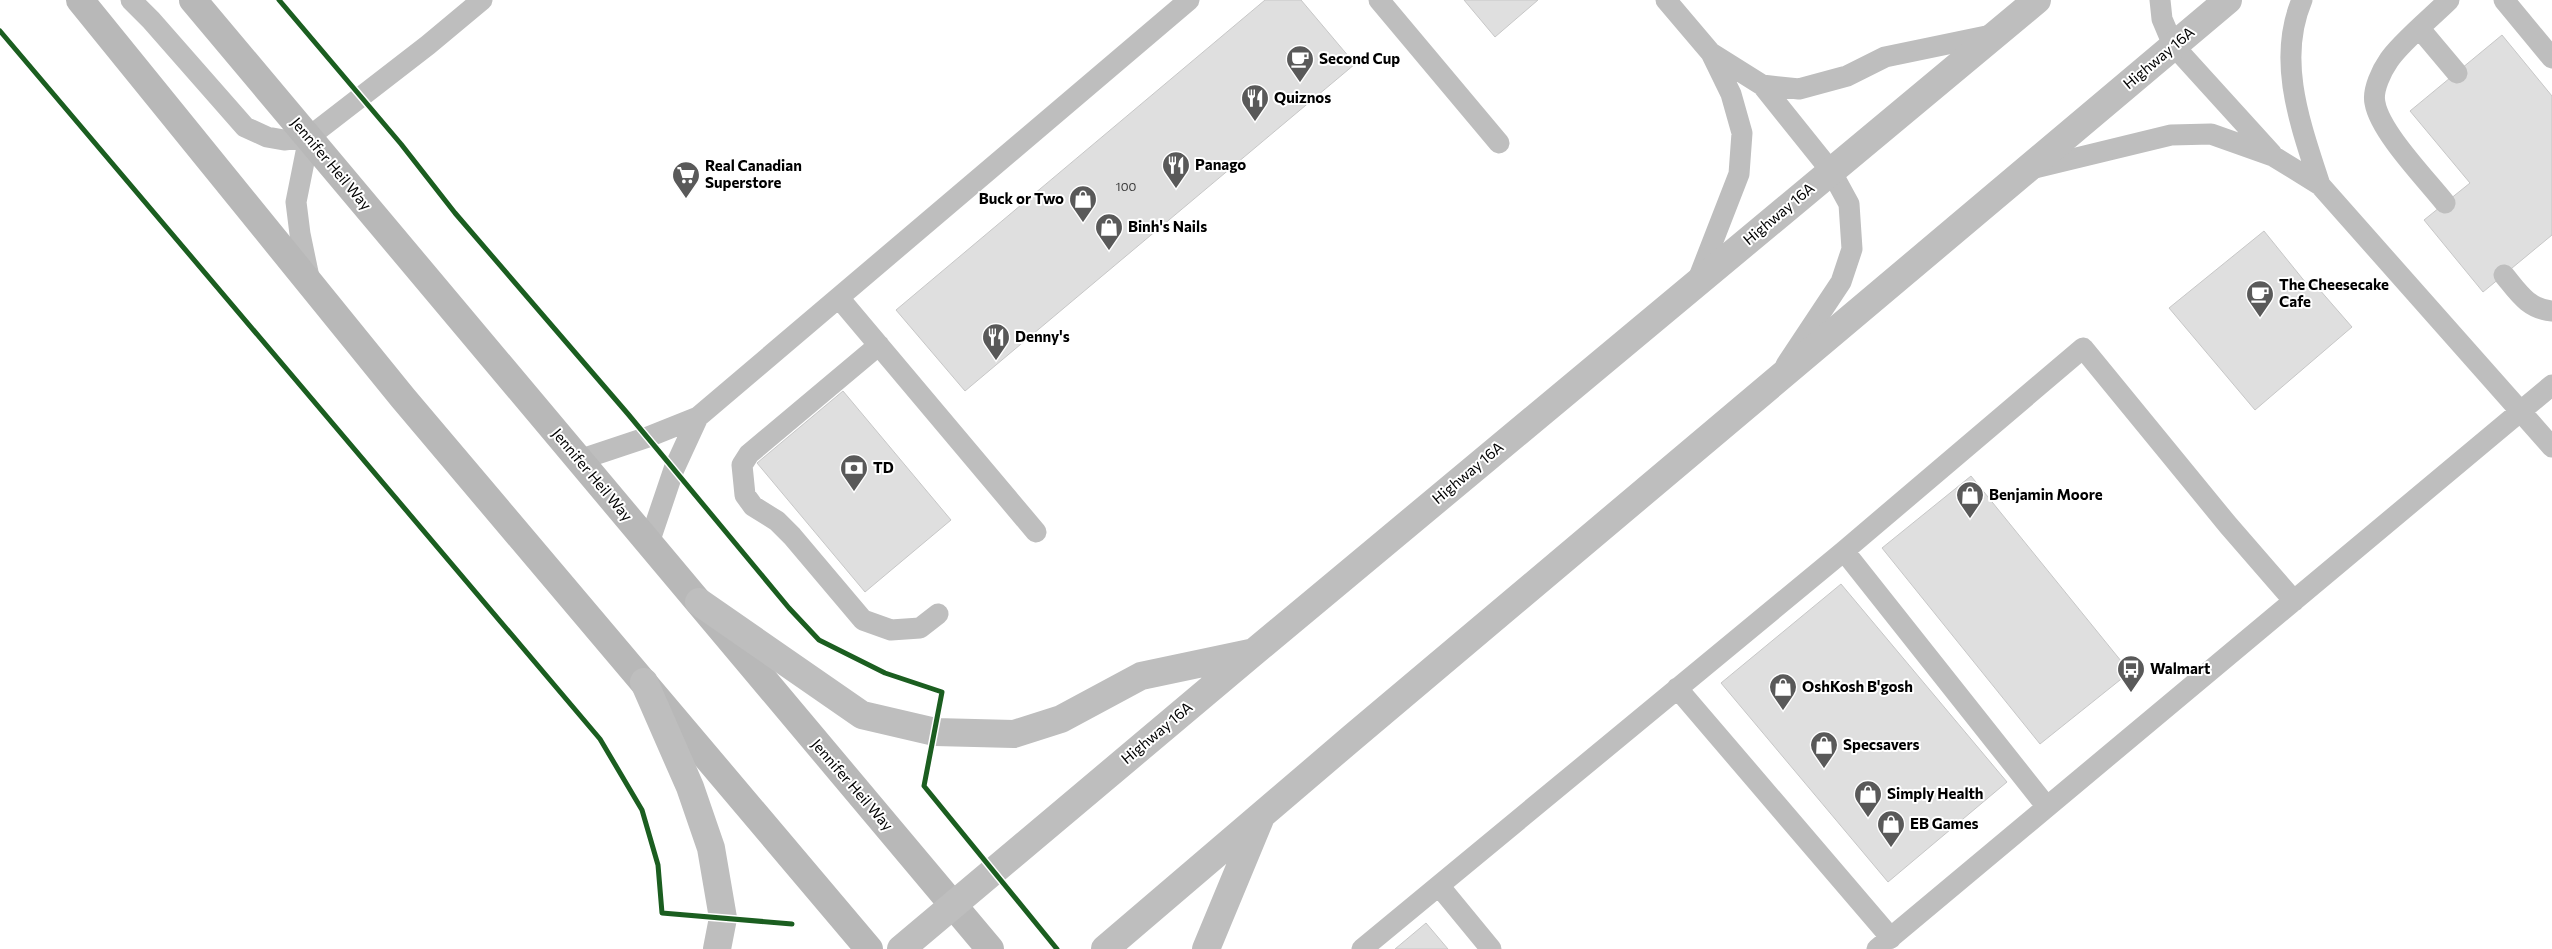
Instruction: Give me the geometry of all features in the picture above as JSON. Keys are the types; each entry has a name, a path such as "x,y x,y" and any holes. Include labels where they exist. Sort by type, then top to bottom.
{"main road":[{"path":"80,0 312,288 869,949"},
{"name":"Jennifer Heil Way","path":"193,0 990,949"},
{"name":"Highway 16A","path":"901,949 1254,652 2037,0"},
{"name":"Highway 16A","path":"1105,949 1262,814 2228,0"},
{"path":"699,602 862,714 934,732 1014,734 1061,719 1141,676 1254,652"},
{"path":"644,682 690,787 711,848 723,918 718,949"},
{"path":"1206,949 1262,814"}],"lane":[{"path":"130,0 151,20 245,127 268,137 284,140 308,137 428,45 482,0"},
{"path":"579,460 648,438 698,417 1189,0"},
{"path":"1379,0 1499,143"},
{"path":"1666,0 1711,53 1731,94 1742,133 1738,174 1697,282"},
{"path":"2160,0 2162,20 2173,45 2273,156"},
{"path":"2302,0 2297,12 2290,66 2298,117 2320,185"},
{"path":"2445,203 2391,136 2380,119 2374,101 2379,79 2390,58 2449,0"},
{"path":"2504,0 2552,58"},
{"path":"2420,29 2457,72"},
{"path":"1762,86 1799,89 1847,76 1885,57 1998,33"},
{"path":"1711,53 1762,86 1831,171 1849,204 1852,249 1840,282 1777,380"},
{"path":"2027,170 2171,135 2212,134 2273,156 2320,185 2552,447"},
{"path":"308,137 296,202 300,234 312,288"},
{"path":"2504,275 2526,302 2541,310 2552,311"},
{"path":"839,298 1036,532"},
{"path":"879,345 749,454 742,465 745,495 753,506 777,520 863,620 891,630 920,628 938,614"},
{"path":"1362,949 1440,887 1844,551 2083,348 2228,525 2294,601"},
{"path":"1677,688 1884,943 2552,385"},
{"path":"649,543 674,469 698,417"},
{"path":"1844,551 2047,807"},
{"path":"1440,887 1491,949"}],"building":[{"path":"1265,0 1301,0 1355,64 965,391 896,310"},
{"path":"1464,0 1538,0 1495,37"},
{"path":"2502,35 2552,96 2552,235 2483,292 2424,220 2470,183 2410,111"},
{"name":"The Cheesecake Cafe","path":"2264,231 2306,283 2312,281 2352,327 2255,410 2169,308"},
{"name":"TD","path":"843,391 951,520 865,592 757,463"},
{"path":"1971,476 2130,672 2040,744 1882,548"},
{"path":"1841,584 2007,782 1888,882 1721,683"},
{"path":"1426,923 1448,949 1395,949"}],"cycle path":[{"path":"279,0 401,144 455,213 628,414 789,608 819,640 885,673 942,692 924,786 1057,949"},
{"path":"0,31 600,739 642,810 658,865 662,913 792,924"}],"place":[{"name":"Second Cup","path":"1300,83"},
{"name":"Quiznos","path":"1255,122"},
{"name":"Panago","path":"1176,189"},
{"name":"Real Canadian Superstore","path":"686,199"},
{"name":"Buck or Two","path":"1083,223"},
{"name":"Binh's Nails","path":"1109,251"},
{"name":"The Cheesecake Cafe","path":"2260,318"},
{"name":"Denny's","path":"996,361"},
{"name":"TD","path":"854,492"},
{"name":"Benjamin Moore","path":"1970,519"},
{"name":"Walmart","path":"2131,693"},
{"name":"OshKosh B'gosh","path":"1783,711"},
{"name":"Specsavers","path":"1824,769"},
{"name":"Simply Health","path":"1868,818"},
{"name":"EB Games","path":"1891,848"}]}
